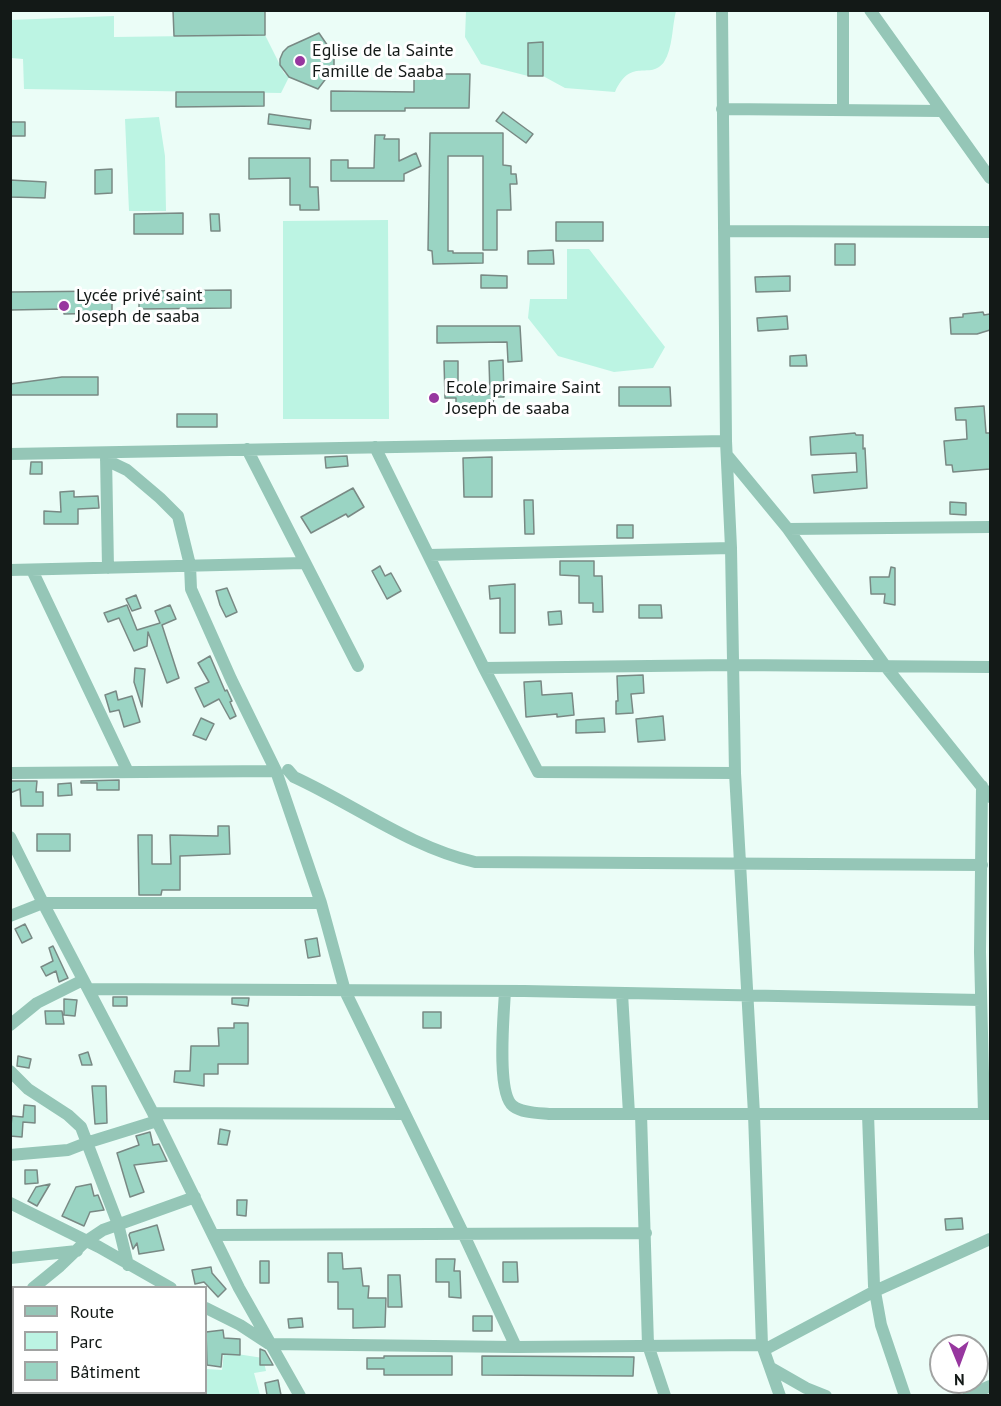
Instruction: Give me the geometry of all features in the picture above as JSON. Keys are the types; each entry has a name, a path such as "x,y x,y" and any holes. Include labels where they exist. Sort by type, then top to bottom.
{"street":[{"path":"722,10 726,441 731,548 735,773 754,1114 763,1348 780,1395"},
{"path":"843,10 843,110"},
{"path":"870,10 990,178"},
{"path":"722,109 941,111"},
{"path":"724,231 990,231"},
{"path":"10,454 106,456 247,449 726,441"},
{"path":"375,447 538,772 735,773"},
{"path":"247,449 358,666"},
{"path":"727,455 788,529 886,667 983,782 990,797"},
{"path":"106,456 127,470 178,516 190,565 191,589 231,679 282,770 345,991 516,1347"},
{"path":"106,456 108,568"},
{"path":"788,529 990,527"},
{"path":"429,555 731,548"},
{"path":"10,570 304,563"},
{"path":"32,570 128,772"},
{"path":"484,668 732,665 990,667"},
{"path":"10,773 282,770 340,799 412,840 475,862 982,866"},
{"path":"505,991 502,1066 508,1101 519,1110 549,1114 987,1114 981,1000 983,782"},
{"path":"10,837 155,1117 239,1288 300,1395"},
{"path":"10,916 43,903 321,903"},
{"path":"10,1024 37,1003 86,985 981,1000"},
{"path":"622,993 646,1233 648,1346 665,1395"},
{"path":"10,1071 28,1089 68,1115 81,1127 118,1224 128,1265"},
{"path":"10,1155 69,1150 155,1117 405,1113"},
{"path":"868,1114 875,1290 882,1325 905,1395"},
{"path":"34,1286 103,1230 195,1197"},
{"path":"10,1203 99,1247 169,1286"},
{"path":"214,1235 646,1233"},
{"path":"207,1308 240,1325 269,1344 763,1348 875,1290 990,1239"},
{"path":"10,1258 76,1251"},
{"path":"771,1368 806,1388 826,1395"},
{"path":"968,1395 990,1386"}],"green space":[{"path":"466,11 676,11 671,44 664,62 653,70 627,75 615,92 565,88 543,76 542,42 528,43 528,76 481,64 465,37"},
{"path":"114,16 114,37 265,35 284,73 289,77 281,93 24,89 23,59 11,58 10,20"},
{"path":"159,117 165,156 166,211 129,211 125,119"},
{"path":"388,220 389,419 283,419 283,221"},
{"path":"567,249 589,249 665,347 653,368 614,372 558,356 528,318 530,299 567,299"},
{"path":"224,1352 263,1358 266,1371 254,1373 260,1395 206,1395 207,1369 222,1370"}],"building":[{"path":"173,10 265,10 265,35 174,36"},
{"path":"319,33 334,55 334,68 318,89 289,77 280,65 280,59 288,47"},
{"path":"543,42 543,76 528,76 528,43"},
{"path":"414,74 470,74 469,108 331,111 331,91 414,92"},
{"path":"176,92 264,92 264,106 176,107"},
{"path":"503,112 533,134 526,143 496,121"},
{"path":"269,114 311,120 310,129 268,124"},
{"path":"10,122 25,122 25,136 10,136"},
{"path":"430,133 503,133 503,165 511,166 511,174 516,174 517,184 510,184 511,210 497,210 497,250 483,250 483,156 448,156 448,251 483,253 483,263 433,264 432,251 428,250"},
{"path":"375,135 385,135 384,139 399,139 399,161 416,153 421,166 404,174 404,181 331,181 331,160 348,160 348,168 374,168"},
{"path":"249,158 310,158 310,187 318,187 319,210 300,210 300,205 290,205 290,178 249,179"},
{"path":"112,169 112,193 95,194 95,170"},
{"path":"10,180 46,182 45,198 10,197"},
{"path":"183,213 183,234 134,234 134,214"},
{"path":"210,214 219,214 220,231 211,231"},
{"path":"556,222 603,222 603,241 556,241"},
{"path":"835,244 855,244 855,265 835,265"},
{"path":"553,250 554,264 528,264 528,251"},
{"path":"481,275 507,276 507,288 481,288"},
{"path":"790,276 790,291 756,292 755,277"},
{"path":"231,290 231,308 139,309 139,291"},
{"path":"112,291 112,313 64,314 64,309 10,310 10,292"},
{"path":"983,312 984,315 990,314 990,330 977,334 951,334 950,318"},
{"path":"787,316 788,329 758,331 757,318"},
{"path":"437,326 520,326 522,361 508,362 507,342 437,343"},
{"path":"806,355 807,366 790,366 790,356"},
{"path":"503,360 504,397 494,397 492,408 456,409 456,398 445,398 444,361 458,361 458,395 490,394 489,361"},
{"path":"62,377 98,377 98,395 10,395 10,384"},
{"path":"619,387 670,387 671,406 619,406"},
{"path":"984,406 986,433 990,433 990,469 953,472 952,465 946,465 944,441 967,439 966,420 956,420 955,408"},
{"path":"177,414 217,414 217,427 177,427"},
{"path":"855,433 863,435 867,488 814,493 812,475 857,472 856,453 811,455 810,437"},
{"path":"347,456 348,466 326,468 325,457"},
{"path":"492,457 492,497 464,497 463,458"},
{"path":"31,462 42,462 42,474 30,474"},
{"path":"353,488 364,507 348,517 346,514 311,533 301,517"},
{"path":"74,491 74,497 98,496 99,508 78,509 78,524 44,524 44,511 61,512 60,492"},
{"path":"524,500 533,500 534,534 525,534"},
{"path":"950,502 966,503 966,515 950,514"},
{"path":"617,525 633,525 633,538 617,538"},
{"path":"560,561 594,561 594,576 602,576 603,612 593,612 593,603 579,603 579,576 560,575"},
{"path":"380,566 385,576 391,573 401,591 387,599 372,571"},
{"path":"891,567 895,568 895,605 884,603 885,594 871,594 870,577 889,577"},
{"path":"515,584 515,633 500,633 500,598 490,599 489,586"},
{"path":"227,588 237,612 226,617 216,591"},
{"path":"136,595 141,608 132,611 126,599"},
{"path":"127,605 137,630 160,623 155,611 170,605 176,619 162,625 179,678 167,683 148,632 147,646 134,651 119,618 108,622 104,613"},
{"path":"639,605 661,605 662,618 639,618"},
{"path":"561,611 562,624 549,625 548,612"},
{"path":"210,656 225,691 227,690 232,701 230,702 236,716 230,719 219,699 204,707 195,688 209,682 198,663"},
{"path":"135,668 145,669 142,707 134,682"},
{"path":"643,675 644,693 631,694 633,713 616,714 617,676"},
{"path":"541,681 542,695 572,693 574,715 526,717 524,682"},
{"path":"116,691 118,700 132,696 140,722 124,727 119,710 110,712 105,695"},
{"path":"663,716 665,740 638,742 636,719"},
{"path":"201,718 214,724 206,740 193,735"},
{"path":"604,718 605,732 576,733 576,720"},
{"path":"119,780 119,790 97,790 97,783 81,783 81,781"},
{"path":"10,781 37,781 36,792 43,792 43,806 21,806 20,789 10,793"},
{"path":"71,783 72,795 58,796 58,784"},
{"path":"218,826 229,826 230,854 180,856 180,890 162,890 161,895 139,895 138,835 152,835 152,864 171,864 170,835 218,836"},
{"path":"37,834 70,834 70,851 37,851"},
{"path":"25,924 32,938 22,943 15,929"},
{"path":"317,938 320,956 308,958 305,940"},
{"path":"53,946 68,978 59,982 56,971 46,976 41,967 53,961 49,948"},
{"path":"113,997 127,997 127,1006 113,1006"},
{"path":"232,998 249,998 248,1006 232,1004"},
{"path":"64,999 77,1000 75,1016 64,1015"},
{"path":"45,1011 62,1011 64,1024 46,1024"},
{"path":"423,1012 441,1012 441,1028 423,1028"},
{"path":"234,1023 248,1023 248,1064 218,1064 218,1074 204,1074 204,1086 174,1082 175,1071 190,1071 191,1046 219,1046 218,1028 234,1028"},
{"path":"88,1052 92,1065 82,1065 79,1055"},
{"path":"18,1056 31,1059 29,1068 17,1066"},
{"path":"92,1086 106,1086 107,1123 95,1124"},
{"path":"24,1105 35,1106 35,1123 23,1122 22,1137 10,1136 12,1116 23,1117"},
{"path":"220,1129 230,1131 227,1145 218,1144"},
{"path":"150,1132 153,1145 159,1144 167,1161 134,1165 144,1192 130,1197 117,1153 139,1145 136,1136"},
{"path":"25,1170 37,1170 38,1183 25,1184"},
{"path":"50,1184 37,1206 28,1201 36,1187"},
{"path":"91,1184 94,1196 98,1195 104,1210 90,1212 84,1226 62,1216 76,1187"},
{"path":"237,1200 247,1200 246,1216 237,1215"},
{"path":"962,1218 963,1229 946,1230 945,1219"},
{"path":"157,1225 164,1250 139,1254 137,1243 133,1249 130,1233"},
{"path":"328,1253 342,1253 343,1269 361,1268 363,1286 369,1286 368,1298 386,1298 385,1327 353,1328 353,1309 338,1309 338,1282 328,1282"},
{"path":"436,1259 455,1259 454,1271 460,1271 461,1298 449,1297 449,1282 436,1282"},
{"path":"260,1261 269,1261 269,1283 260,1283"},
{"path":"503,1262 517,1262 518,1282 503,1282"},
{"path":"211,1267 212,1273 226,1289 218,1297 204,1282 195,1284 192,1270"},
{"path":"388,1275 400,1275 402,1307 388,1307"},
{"path":"473,1316 492,1316 492,1331 473,1331"},
{"path":"302,1318 303,1327 289,1328 288,1319"},
{"path":"223,1330 224,1338 240,1339 240,1355 222,1354 221,1367 207,1365 207,1332"},
{"path":"260,1349 265,1351 273,1365 260,1365"},
{"path":"384,1356 452,1356 452,1375 384,1375 384,1369 367,1369 367,1358 384,1358"},
{"path":"482,1356 634,1357 633,1376 482,1375"},
{"path":"278,1380 281,1395 267,1395 265,1383"}],"place":[{"name":"Eglise de la Sainte Famille de Saaba","path":"300,61"},
{"name":"Lycée privé saint Joseph de saaba","path":"64,306"},
{"name":"Ecole primaire Saint Joseph de saaba","path":"434,398"}]}
